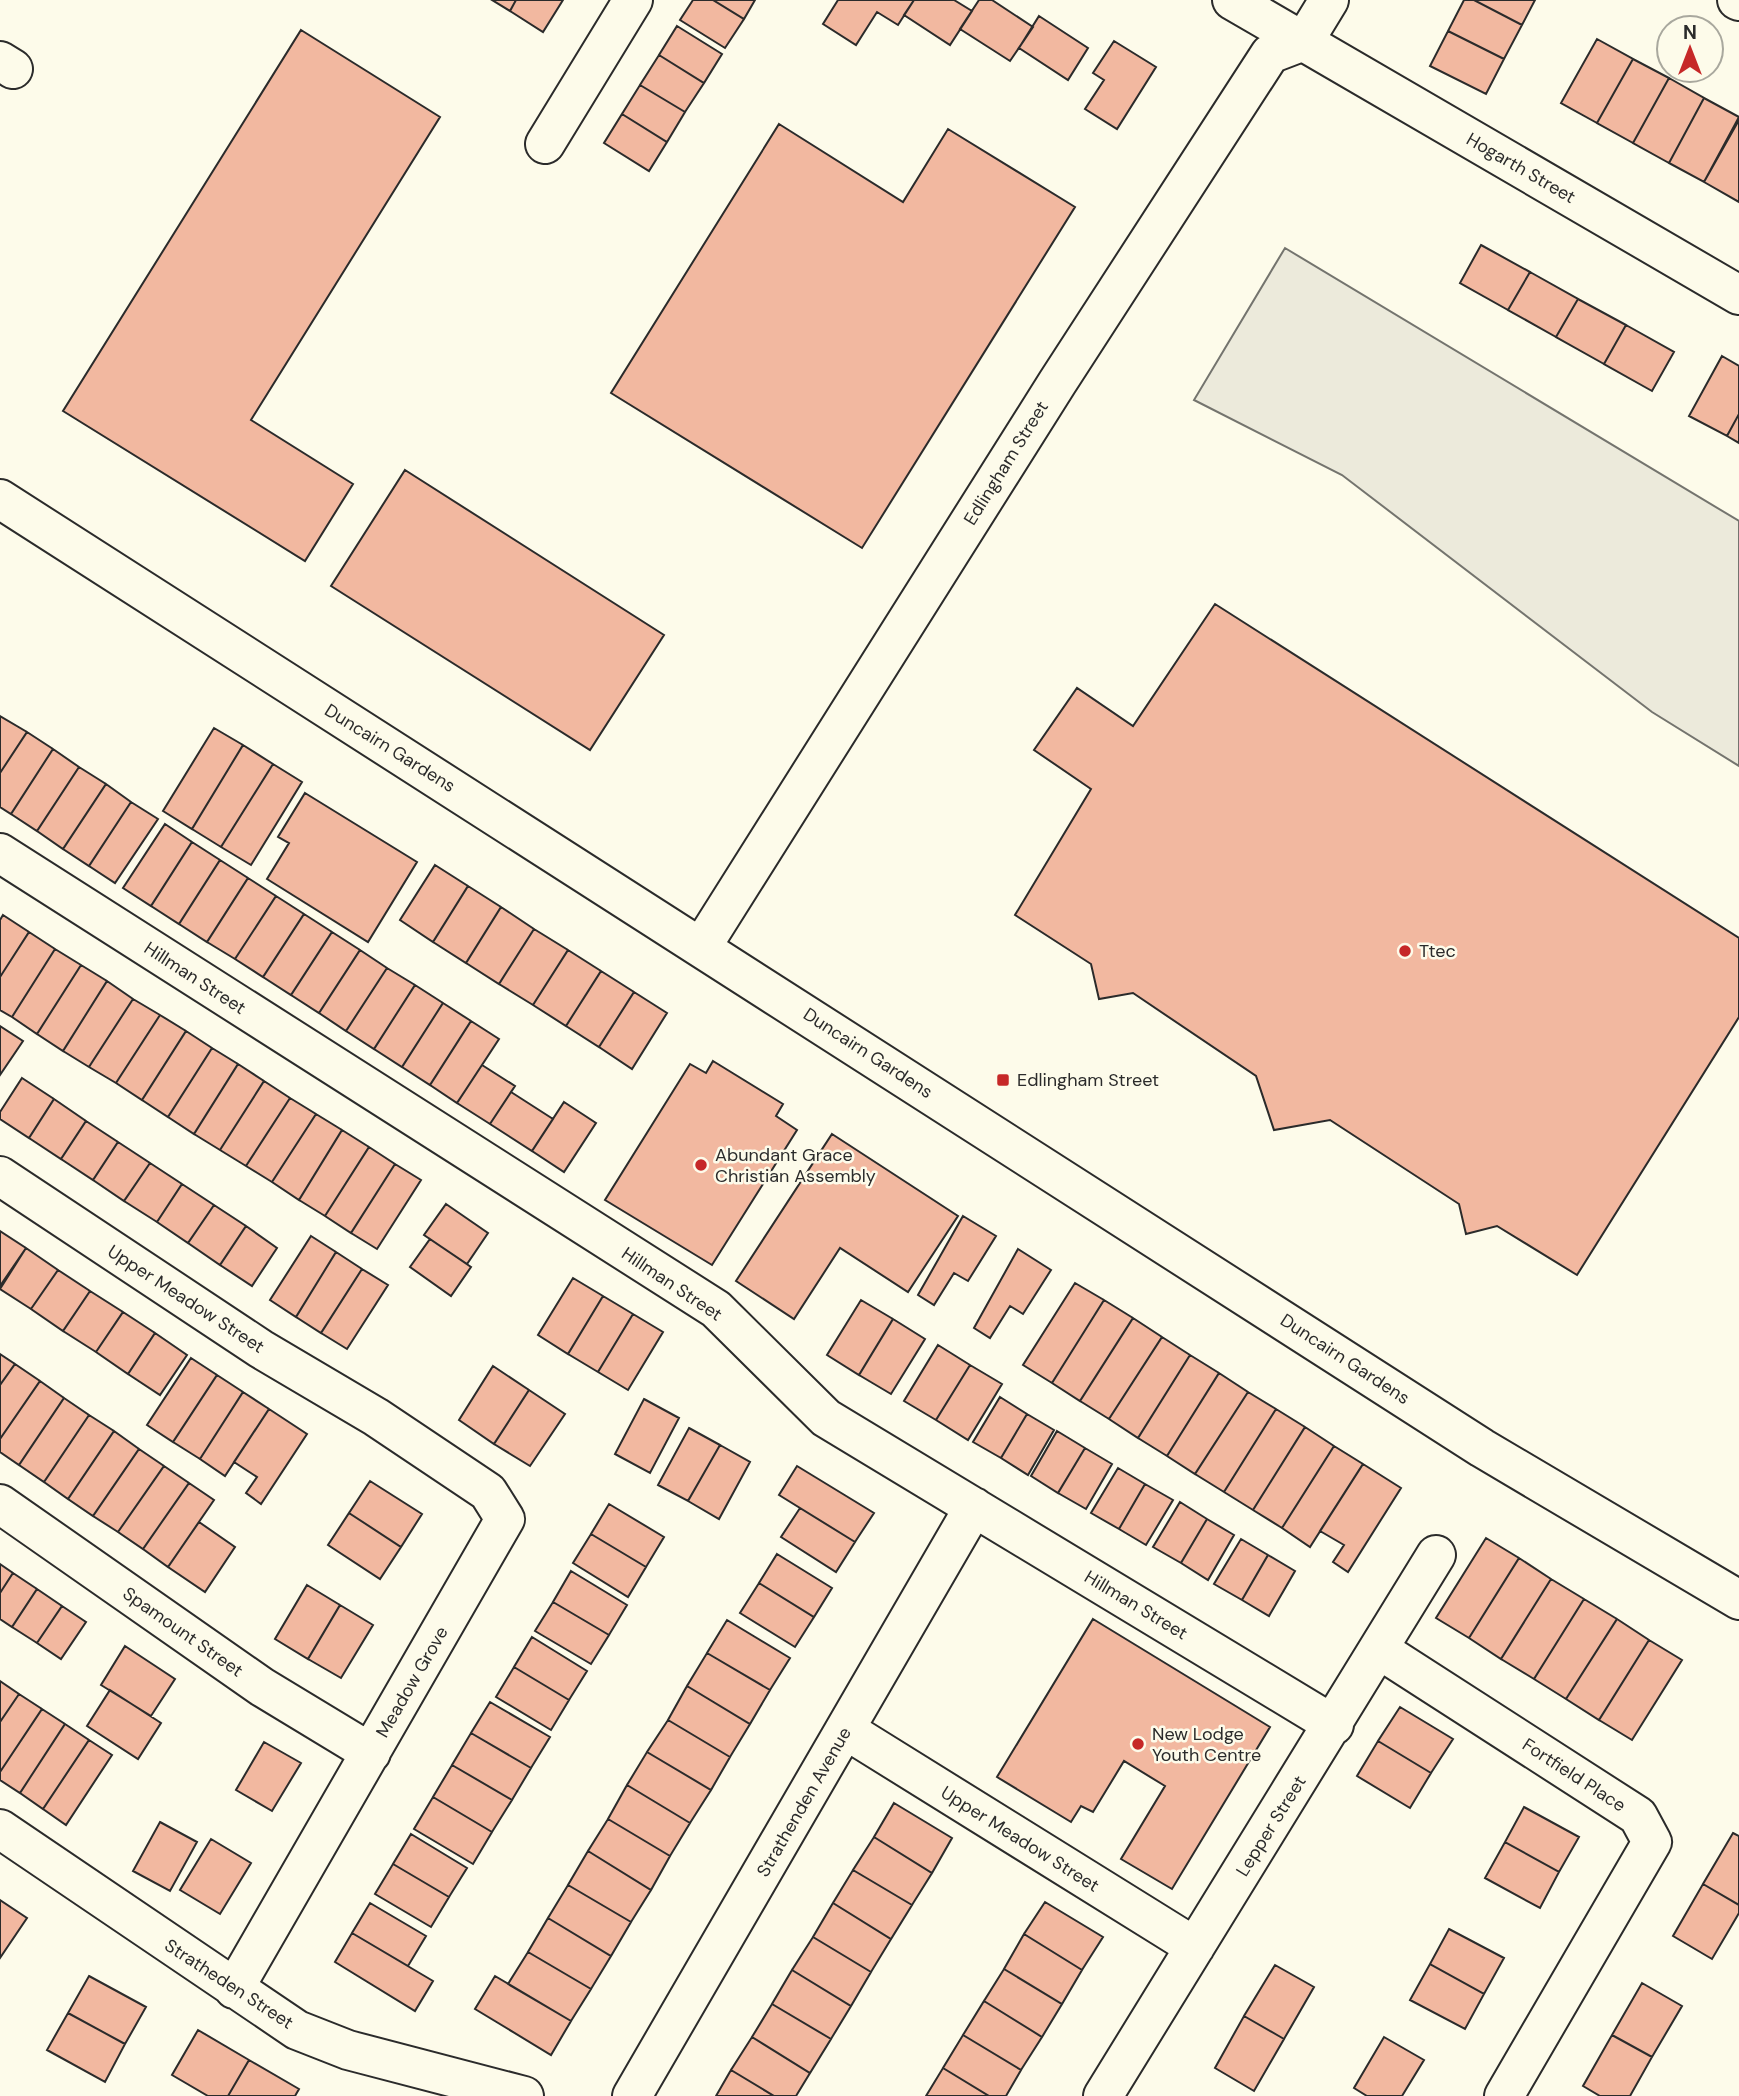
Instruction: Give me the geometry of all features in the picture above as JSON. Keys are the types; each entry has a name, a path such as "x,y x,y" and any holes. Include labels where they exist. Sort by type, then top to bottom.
{"street":[{"path":"545,144 633,0"},
{"name":"Hogarth Street","path":"1232,0 1739,295"},
{"path":"1304,41 1329,0"},
{"name":"Edlingham Street","path":"702,946 1057,383 1270,54 1304,41"},
{"name":"Duncairn Gardens","path":"0,499 702,946 1482,1448 1739,1600"},
{"name":"Hillman Street","path":"0,853 716,1309 826,1418 1334,1725"},
{"name":"Upper Meadow Street","path":"0,1176 261,1349 376,1417"},
{"name":"Meadow Grove","path":"234,1989 505,1519 488,1492 376,1417"},
{"name":"Spamount Street","path":"0,1504 262,1687 372,1753"},
{"name":"Strathenden Avenue","path":"632,2096 974,1507"},
{"name":"Lepper Street","path":"1103,2096 1334,1725 1436,1555"},
{"name":"Fortfield Place","path":"1380,1650 1638,1816 1652,1842 1504,2096"},
{"name":"Upper Meadow Street","path":"846,1730 1195,1947"},
{"name":"Stratheden Street","path":"0,1829 297,2030 348,2050 524,2096"}],"shaded area":[{"path":"1285,248 1739,521 1739,766 1652,712 1342,475 1194,400"}],"building":[{"path":"492,0 516,0 510,11"},
{"path":"516,0 563,0 543,32 510,11"},
{"path":"693,0 713,0 744,19 725,48 680,20"},
{"path":"713,0 755,0 744,19"},
{"path":"838,0 914,0 898,25 877,12 856,45 823,24"},
{"path":"914,0 954,0 972,11 950,45 904,15"},
{"path":"979,0 992,0 1033,27 1010,61 960,29"},
{"path":"1464,0 1474,0 1522,25 1504,59 1448,31"},
{"path":"1474,0 1535,0 1522,25"},
{"path":"1039,16 1088,48 1068,80 1019,48"},
{"path":"677,26 722,54 704,83 659,55"},
{"path":"301,30 440,117 251,420 353,484 305,561 63,411"},
{"path":"1448,31 1504,59 1486,94 1430,66"},
{"path":"1597,39 1633,59 1597,123 1561,103"},
{"path":"1114,41 1156,67 1117,129 1085,109 1104,80 1093,73"},
{"path":"659,55 704,83 685,112 640,85"},
{"path":"1633,59 1655,71 1655,84 1666,84 1633,143 1597,123"},
{"path":"1666,84 1680,84 1704,98 1669,163 1633,143"},
{"path":"640,85 685,112 667,142 622,114"},
{"path":"1704,98 1739,117 1704,182 1669,163"},
{"path":"622,114 667,142 649,171 604,143"},
{"path":"1739,120 1739,202 1704,182"},
{"path":"779,124 903,202 948,129 1075,207 862,548 611,393"},
{"path":"1481,245 1530,272 1508,310 1460,283"},
{"path":"1530,272 1578,299 1556,337 1508,310"},
{"path":"1578,299 1626,325 1604,364 1556,337"},
{"path":"1626,325 1674,352 1652,391 1604,364"},
{"path":"1722,356 1739,366 1739,414 1727,436 1689,416"},
{"path":"1739,414 1739,443 1727,436"},
{"path":"405,470 664,635 590,750 331,586"},
{"name":"Ttec","path":"1215,604 1739,938 1739,1017 1577,1275 1497,1226 1466,1234 1459,1204 1330,1120 1274,1130 1256,1076 1133,993 1099,999 1091,964 1015,915 1091,789 1034,750 1077,688 1133,726"},
{"path":"0,716 27,732 0,773"},
{"path":"214,728 243,745 192,829 163,811"},
{"path":"27,732 53,749 11,814 0,807 0,773"},
{"path":"243,745 273,764 221,847 192,829"},
{"path":"53,749 79,767 37,831 11,814"},
{"path":"273,764 302,782 251,865 221,847"},
{"path":"79,767 106,784 63,849 37,831"},
{"path":"106,784 131,802 89,866 63,849"},
{"path":"305,793 417,862 368,942 267,879 289,843 278,837"},
{"path":"131,802 158,819 115,883 89,866"},
{"path":"165,824 192,842 151,906 123,888"},
{"path":"192,842 220,860 179,924 151,906"},
{"path":"220,860 248,878 207,942 179,924"},
{"path":"435,865 468,886 433,942 400,920"},
{"path":"248,878 276,896 235,959 207,942"},
{"path":"468,886 501,907 466,963 433,942"},
{"path":"276,896 304,914 263,977 235,959"},
{"path":"501,907 534,929 499,984 466,963"},
{"path":"304,914 332,932 291,995 263,977"},
{"path":"3,915 29,932 0,977 0,920"},
{"path":"534,929 568,950 533,1005 499,984"},
{"path":"29,932 55,949 12,1017 0,1010 0,977"},
{"path":"332,932 360,950 319,1013 291,995"},
{"path":"55,949 81,965 37,1034 12,1017"},
{"path":"360,950 387,968 346,1031 319,1013"},
{"path":"568,950 601,971 566,1026 533,1005"},
{"path":"81,965 107,981 63,1051 37,1034"},
{"path":"387,968 415,985 374,1049 346,1031"},
{"path":"601,971 634,992 599,1047 566,1026"},
{"path":"107,981 133,999 89,1067 63,1051"},
{"path":"415,985 443,1003 402,1067 374,1049"},
{"path":"634,992 667,1013 632,1069 599,1047"},
{"path":"133,999 160,1015 116,1083 89,1067"},
{"path":"443,1003 471,1021 430,1085 402,1067"},
{"path":"160,1015 186,1031 142,1100 116,1083"},
{"path":"471,1021 499,1039 457,1103 430,1085"},
{"path":"0,1026 23,1041 0,1075"},
{"path":"186,1031 212,1048 168,1117 142,1100"},
{"path":"212,1048 238,1064 194,1134 168,1117"},
{"name":"Abundant Grace Christian Assembly","path":"713,1061 783,1104 776,1116 797,1130 712,1265 605,1200 690,1064 706,1073"},
{"path":"238,1064 264,1081 220,1150 194,1134"},
{"path":"482,1065 515,1086 490,1124 457,1103"},
{"path":"22,1078 54,1099 29,1138 0,1119 0,1112"},
{"path":"264,1081 290,1098 246,1166 220,1150"},
{"path":"511,1092 553,1119 532,1151 490,1124"},
{"path":"290,1098 316,1114 272,1182 246,1166"},
{"path":"54,1099 86,1121 61,1159 29,1138"},
{"path":"564,1102 596,1123 564,1172 532,1151"},
{"path":"316,1114 342,1130 299,1200 272,1182"},
{"path":"86,1121 118,1142 93,1180 61,1159"},
{"path":"342,1130 369,1147 325,1216 299,1200"},
{"path":"832,1134 958,1216 908,1292 840,1248 794,1319 736,1281"},
{"path":"118,1142 150,1163 124,1201 93,1180"},
{"path":"369,1147 395,1164 351,1233 325,1216"},
{"path":"150,1163 182,1184 157,1222 124,1201"},
{"path":"395,1164 421,1180 377,1249 351,1233"},
{"path":"182,1184 214,1205 188,1243 157,1222"},
{"path":"446,1204 488,1233 467,1264 424,1235"},
{"path":"214,1205 246,1226 220,1265 188,1243"},
{"path":"963,1216 996,1236 968,1281 954,1273 934,1305 918,1295"},
{"path":"246,1226 277,1248 252,1286 220,1265"},
{"path":"0,1231 26,1248 0,1286"},
{"path":"311,1236 336,1252 296,1317 270,1300"},
{"path":"430,1239 471,1267 451,1296 410,1267"},
{"path":"26,1248 58,1270 31,1309 0,1289"},
{"path":"1018,1249 1051,1270 1023,1314 1010,1306 990,1338 974,1328"},
{"path":"336,1252 362,1269 321,1333 296,1317"},
{"path":"362,1269 388,1285 347,1349 321,1333"},
{"path":"58,1270 90,1291 63,1331 31,1309"},
{"path":"573,1278 603,1296 568,1354 538,1335"},
{"path":"1075,1283 1104,1300 1052,1383 1023,1365"},
{"path":"90,1291 123,1312 96,1352 63,1331"},
{"path":"603,1296 633,1314 598,1372 568,1354"},
{"path":"861,1300 893,1319 859,1375 827,1355"},
{"path":"1104,1300 1133,1318 1080,1401 1052,1383"},
{"path":"123,1312 155,1333 128,1374 96,1352"},
{"path":"633,1314 663,1332 628,1390 598,1372"},
{"path":"1133,1318 1162,1337 1109,1419 1080,1401"},
{"path":"893,1319 925,1339 891,1394 859,1375"},
{"path":"155,1333 187,1355 160,1395 128,1374"},
{"path":"1162,1337 1190,1355 1138,1438 1109,1419"},
{"path":"938,1345 970,1365 936,1420 904,1401"},
{"path":"0,1354 15,1364 0,1385"},
{"path":"1190,1355 1219,1373 1167,1456 1138,1438"},
{"path":"191,1358 217,1375 173,1442 147,1425"},
{"path":"15,1364 40,1381 0,1439 0,1385"},
{"path":"970,1365 1002,1384 968,1440 936,1420"},
{"path":"493,1366 529,1390 494,1444 459,1420"},
{"path":"1219,1373 1248,1392 1195,1474 1167,1456"},
{"path":"217,1375 243,1392 200,1459 173,1442"},
{"path":"40,1381 64,1398 19,1465 0,1452 0,1439"},
{"path":"529,1390 565,1414 530,1466 494,1444"},
{"path":"243,1392 269,1409 225,1476 200,1459"},
{"path":"1248,1392 1276,1409 1224,1492 1195,1474"},
{"path":"1000,1397 1027,1414 1001,1458 973,1442"},
{"path":"64,1398 89,1415 44,1482 19,1465"},
{"path":"644,1399 679,1418 650,1473 615,1454"},
{"path":"269,1409 307,1434 261,1504 246,1493 257,1477 234,1462"},
{"path":"1276,1409 1305,1427 1253,1510 1224,1492"},
{"path":"1027,1414 1054,1430 1028,1475 1001,1458"},
{"path":"89,1415 114,1431 68,1499 44,1482"},
{"path":"1305,1427 1334,1446 1282,1528 1253,1510"},
{"path":"689,1428 720,1445 688,1501 658,1485"},
{"path":"114,1431 139,1449 93,1516 68,1499"},
{"path":"1057,1431 1085,1448 1058,1493 1031,1476"},
{"path":"720,1445 750,1462 719,1519 688,1501"},
{"path":"1334,1446 1363,1464 1310,1547 1282,1528"},
{"path":"1085,1448 1112,1464 1086,1509 1058,1493"},
{"path":"139,1449 164,1466 118,1532 93,1516"},
{"path":"1363,1464 1401,1488 1348,1572 1333,1562 1344,1545 1320,1531"},
{"path":"164,1466 189,1483 143,1549 118,1532"},
{"path":"797,1466 874,1513 855,1542 779,1495"},
{"path":"1118,1468 1145,1484 1119,1529 1091,1513"},
{"path":"370,1481 422,1514 401,1547 349,1513"},
{"path":"189,1483 214,1500 168,1567 143,1549"},
{"path":"1145,1484 1173,1500 1146,1545 1119,1529"},
{"path":"1180,1502 1207,1519 1181,1563 1153,1547"},
{"path":"609,1504 664,1537 646,1567 591,1534"},
{"path":"800,1508 855,1542 836,1572 781,1537"},
{"path":"349,1513 401,1547 380,1579 328,1545"},
{"path":"1207,1519 1234,1535 1208,1580 1181,1563"},
{"path":"199,1522 235,1547 205,1592 168,1567"},
{"path":"591,1534 646,1567 628,1597 573,1563"},
{"path":"1486,1538 1519,1558 1469,1638 1436,1618"},
{"path":"1241,1539 1268,1555 1242,1600 1214,1584"},
{"path":"777,1554 832,1588 814,1617 759,1583"},
{"path":"1268,1555 1295,1571 1269,1616 1242,1600"},
{"path":"1519,1558 1551,1579 1501,1659 1469,1638"},
{"path":"0,1564 13,1573 0,1593"},
{"path":"571,1571 627,1605 609,1635 553,1602"},
{"path":"13,1573 37,1589 12,1627 0,1619 0,1593"},
{"path":"1551,1579 1584,1599 1534,1679 1501,1659"},
{"path":"759,1583 814,1617 795,1647 740,1613"},
{"path":"307,1585 340,1605 308,1659 275,1639"},
{"path":"37,1589 62,1606 37,1643 12,1627"},
{"path":"1584,1599 1617,1619 1566,1699 1534,1679"},
{"path":"553,1602 609,1635 591,1664 535,1631"},
{"path":"340,1605 373,1625 341,1678 308,1659"},
{"path":"62,1606 86,1622 61,1659 37,1643"},
{"name":"New Lodge Youth Centre","path":"1093,1619 1270,1727 1172,1889 1121,1859 1165,1786 1124,1761 1093,1812 1081,1806 1071,1822 997,1777"},
{"path":"1617,1619 1649,1640 1599,1720 1566,1699"},
{"path":"727,1620 790,1658 770,1690 707,1653"},
{"path":"532,1637 587,1671 569,1700 514,1667"},
{"path":"1649,1640 1682,1660 1632,1740 1599,1720"},
{"path":"125,1646 175,1679 151,1716 101,1685"},
{"path":"707,1653 770,1690 750,1724 687,1686"},
{"path":"514,1667 569,1700 551,1730 496,1697"},
{"path":"0,1681 19,1694 0,1722"},
{"path":"687,1686 750,1724 730,1757 668,1720"},
{"path":"110,1690 161,1723 138,1759 87,1726"},
{"path":"19,1694 42,1709 0,1772 0,1722"},
{"path":"490,1702 550,1737 531,1768 471,1733"},
{"path":"1400,1707 1453,1739 1431,1773 1378,1741"},
{"path":"42,1709 65,1724 20,1793 0,1780 0,1772"},
{"path":"668,1720 730,1757 711,1790 647,1752"},
{"path":"65,1724 89,1740 43,1809 20,1793"},
{"path":"471,1733 531,1768 512,1800 452,1765"},
{"path":"89,1740 112,1755 66,1825 43,1809"},
{"path":"1378,1741 1431,1773 1410,1808 1357,1776"},
{"path":"264,1742 301,1763 272,1811 236,1790"},
{"path":"647,1752 711,1790 690,1823 627,1785"},
{"path":"452,1765 512,1800 492,1832 433,1797"},
{"path":"627,1785 690,1823 670,1856 608,1819"},
{"path":"433,1797 492,1832 473,1864 414,1829"},
{"path":"894,1803 952,1838 932,1873 874,1837"},
{"path":"1524,1807 1579,1837 1559,1872 1505,1842"},
{"path":"608,1819 670,1856 651,1890 588,1851"},
{"path":"160,1822 197,1842 170,1891 133,1871"},
{"path":"1733,1833 1739,1836 1739,1905 1703,1884"},
{"path":"411,1834 467,1868 449,1897 393,1864"},
{"path":"874,1837 932,1873 912,1905 853,1870"},
{"path":"211,1839 251,1863 220,1914 180,1890"},
{"path":"1505,1842 1559,1872 1540,1908 1485,1878"},
{"path":"588,1851 651,1890 631,1922 568,1885"},
{"path":"393,1864 449,1897 431,1927 375,1894"},
{"path":"853,1870 912,1905 891,1939 833,1903"},
{"path":"1703,1884 1739,1905 1739,1913 1712,1959 1673,1936"},
{"path":"568,1885 631,1922 611,1956 548,1918"},
{"path":"0,1900 27,1918 0,1958"},
{"path":"1045,1902 1103,1937 1082,1970 1024,1934"},
{"path":"370,1903 426,1936 408,1966 352,1933"},
{"path":"833,1903 891,1939 871,1972 813,1937"},
{"path":"548,1918 611,1956 591,1989 528,1952"},
{"path":"1449,1929 1504,1958 1484,1994 1430,1964"},
{"path":"352,1933 433,1981 415,2011 335,1962"},
{"path":"1024,1934 1082,1970 1062,2004 1004,1969"},
{"path":"813,1937 871,1972 851,2006 792,1970"},
{"path":"528,1952 591,1989 571,2021 508,1984"},
{"path":"1430,1964 1484,1994 1465,2029 1410,2000"},
{"path":"1275,1965 1314,1987 1284,2039 1244,2016"},
{"path":"1004,1969 1062,2004 1042,2037 984,2001"},
{"path":"792,1970 851,2006 831,2039 772,2004"},
{"path":"89,1976 146,2007 125,2044 68,2013"},
{"path":"495,1976 571,2021 551,2055 475,2009"},
{"path":"1642,1983 1682,2006 1652,2057 1612,2035"},
{"path":"984,2001 1042,2037 1021,2070 963,2035"},
{"path":"772,2004 831,2039 810,2073 752,2037"},
{"path":"68,2013 125,2044 105,2082 47,2050"},
{"path":"1244,2016 1284,2039 1254,2091 1215,2068"},
{"path":"198,2030 249,2060 228,2096 208,2096 172,2075"},
{"path":"963,2035 1021,2070 1006,2096 989,2096 943,2068"},
{"path":"1612,2035 1652,2057 1630,2096 1600,2096 1583,2086"},
{"path":"752,2037 810,2073 796,2096 774,2096 731,2070"},
{"path":"1384,2037 1424,2060 1402,2096 1367,2096 1354,2088"},
{"path":"249,2060 299,2089 295,2096 228,2096"},
{"path":"943,2068 989,2096 926,2096"},
{"path":"731,2070 774,2096 716,2096"}],"place":[{"name":"Ttec","path":"1405,951"},
{"name":"Edlingham Street","path":"1003,1080"},
{"name":"Abundant Grace Christian Assembly","path":"701,1165"},
{"name":"New Lodge Youth Centre","path":"1138,1744"}]}
